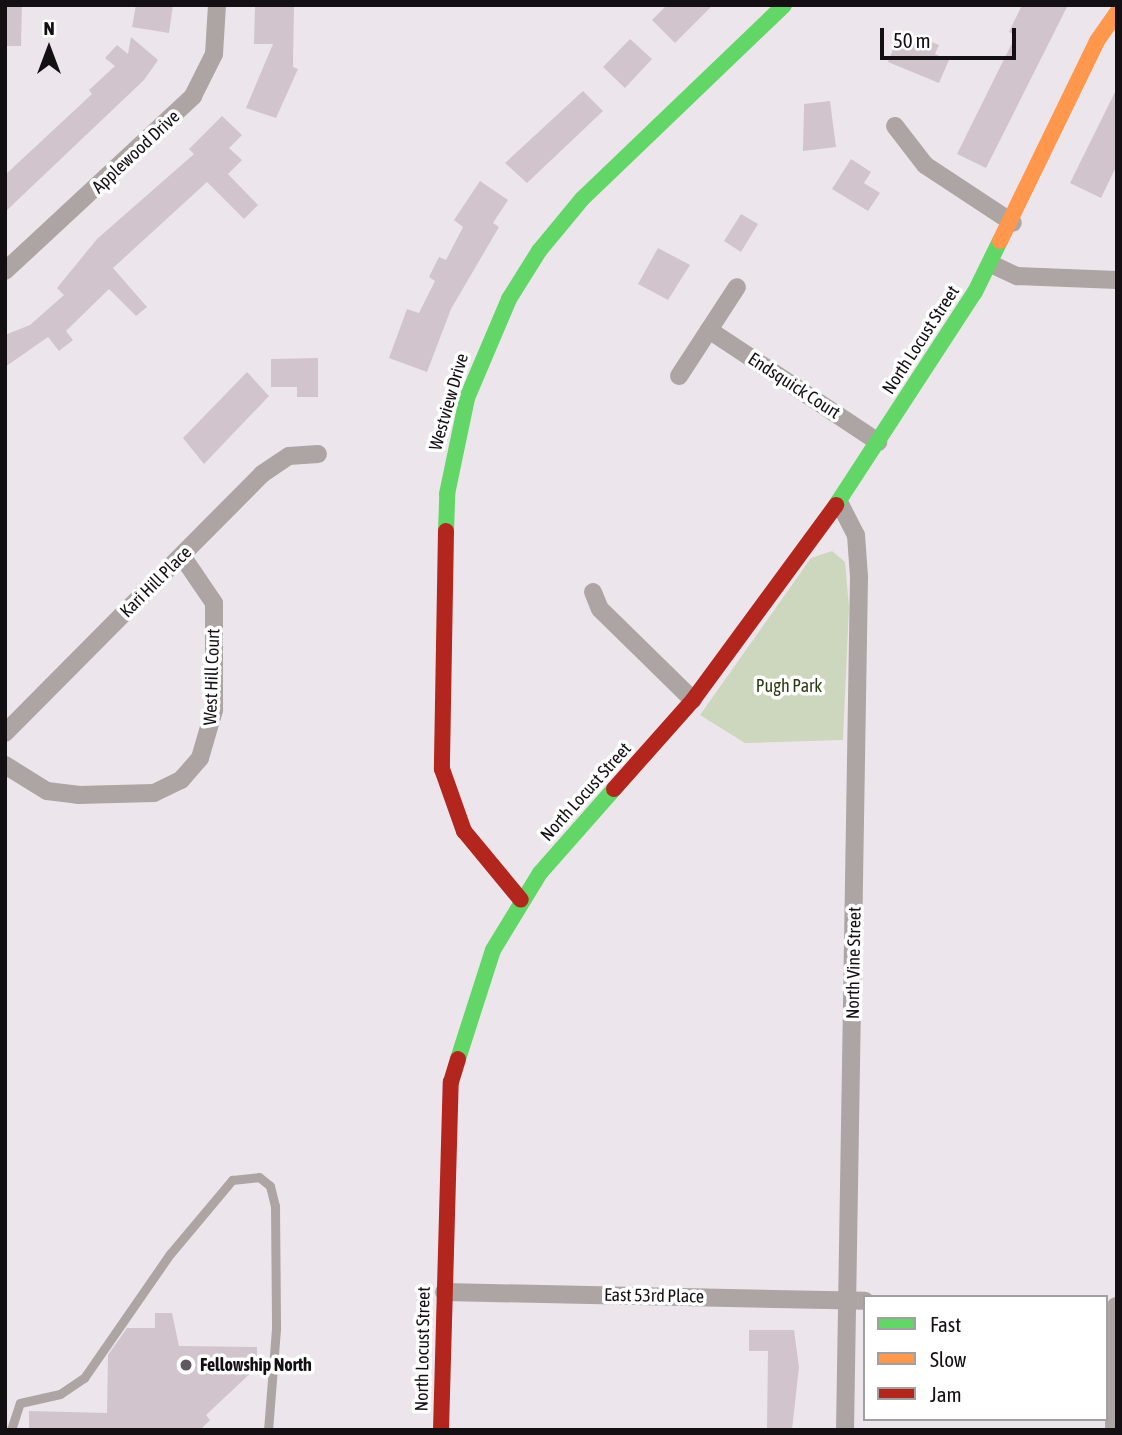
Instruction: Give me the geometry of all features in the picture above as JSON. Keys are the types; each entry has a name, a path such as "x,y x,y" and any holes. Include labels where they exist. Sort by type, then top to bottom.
{"street":[{"name":"Applewood Drive","path":"5,271 193,96 214,54 218,5"},
{"name":"Westview Drive","path":"521,900 464,831 441,757 447,494 467,398 509,299 539,251 582,199 784,5"},
{"path":"895,126 925,165 1013,223 1097,41 1117,12"},
{"name":"North Locust Street","path":"441,1430 444,1292 456,1060 493,950 521,900 693,700 839,502 991,264 1013,223"},
{"path":"991,264 1017,276 1117,280"},
{"path":"679,376 737,287"},
{"name":"Endsquick Court","path":"709,330 878,442"},
{"name":"Kari Hill Place","path":"5,733 277,462 318,454"},
{"name":"North Vine Street","path":"839,502 856,535 859,577 856,1301 845,1430"},
{"name":"West Hill Court","path":"5,765 47,791 78,795 154,793 181,780 200,758 214,710 214,603 182,556"},
{"path":"593,592 600,609 693,700"},
{"name":"East 53rd Place","path":"444,1292 856,1301"},
{"path":"1113,1306 1114,1430"}],"lane":[{"path":"11,1430 20,1403 60,1394 84,1378 170,1254 232,1180 259,1177 270,1186 275,1206 276,1329 268,1430"}],"green space":[{"name":"Pugh Park","path":"832,551 845,562 849,607 843,740 745,743 700,715 811,558"}],"building":[{"path":"5,5 22,5 21,46 5,46"},
{"path":"136,5 173,5 169,33 132,27"},
{"path":"255,5 294,5 293,67 298,69 276,118 246,108 273,44 254,44"},
{"path":"667,5 713,5 675,43 652,20"},
{"path":"1022,5 1068,5 986,168 957,154 1016,35 1009,32"},
{"path":"131,37 158,60 144,80 5,212 5,175 92,94 89,90 115,66 105,58 117,45 128,54"},
{"path":"898,37 921,46 924,39 939,45 935,54 949,60 939,83 888,62"},
{"path":"630,39 652,59 625,88 603,67"},
{"path":"1117,88 1117,165 1101,198 1070,183"},
{"path":"583,91 603,111 527,183 505,163"},
{"path":"830,101 836,147 803,151 804,104"},
{"path":"222,116 242,135 229,148 242,160 228,174 258,205 244,219 207,182 113,268 147,307 136,316 109,289 66,331 73,340 59,351 48,337 5,367 5,335 30,325 64,295 57,288 97,239 194,154 189,149"},
{"path":"851,159 871,172 864,183 880,193 868,211 832,189"},
{"path":"480,181 508,200 493,223 499,227 451,309 427,372 389,358 407,309 419,313 435,281 429,277 439,257 446,260 463,227 454,220"},
{"path":"741,214 758,224 741,252 724,241"},
{"path":"658,248 690,265 668,300 638,284"},
{"path":"318,358 318,397 297,397 297,387 271,387 271,359"},
{"path":"247,372 269,396 204,464 183,438"},
{"path":"155,1313 172,1313 179,1346 257,1347 257,1367 206,1415 210,1420 200,1430 29,1430 29,1411 107,1413 108,1355 127,1328 155,1328"},
{"path":"749,1330 794,1330 799,1367 792,1430 767,1430 768,1351 749,1351"}],"traffic: fast":[{"path":"446,531 447,494 467,398 509,299 539,251 582,199 784,5"},
{"path":"836,505 975,292 1000,241"},
{"path":"458,1059 493,950 540,873 614,789"}],"traffic: slow":[{"path":"1000,241 1097,41 1117,12"}],"traffic: jam":[{"path":"614,789 693,700 836,505"},
{"path":"446,531 442,769 464,831 521,900"},
{"path":"441,1430 451,1082 458,1059"}],"place":[{"name":"Fellowship North","path":"186,1365"}]}
